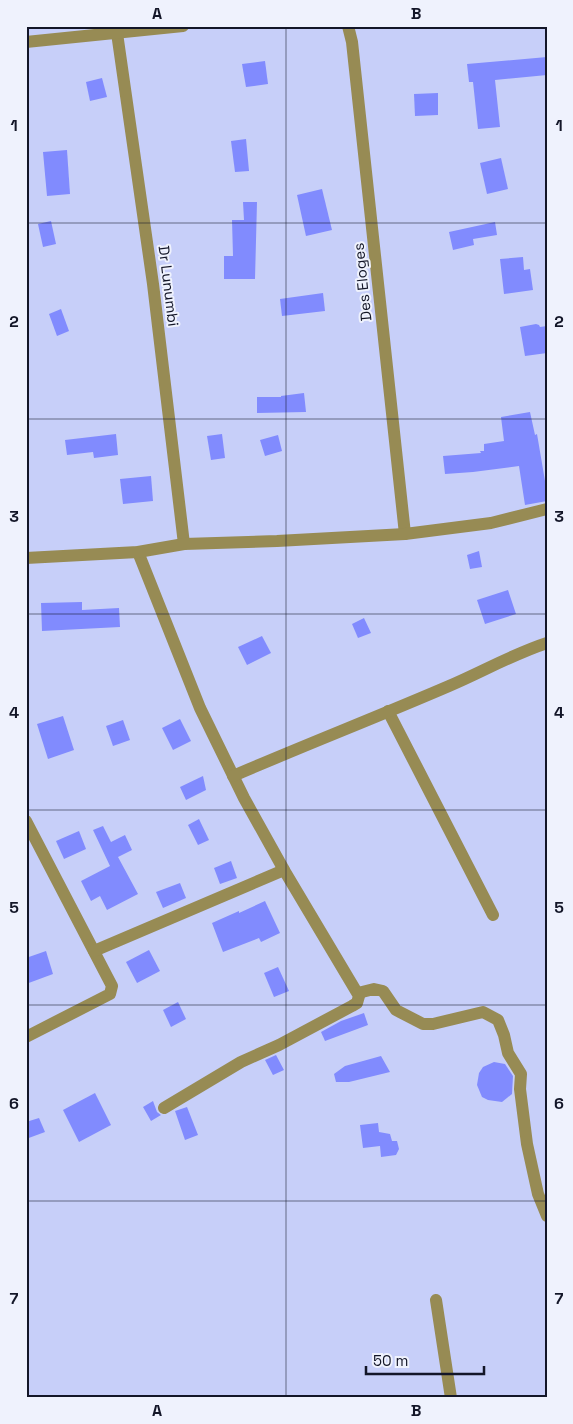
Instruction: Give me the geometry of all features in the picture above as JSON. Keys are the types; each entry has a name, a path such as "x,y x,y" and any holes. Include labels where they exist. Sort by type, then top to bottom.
{"street":[{"path":"26,42 183,26"},
{"name":"Des Eloges","path":"348,26 353,52 405,534"},
{"name":"Dr Lunumbi","path":"117,33 153,284 184,544"},
{"path":"26,558 138,552 184,544 286,541 405,534 491,523 547,509"},
{"path":"138,552 200,708 233,776 284,870 358,992 359,1000 352,1006 279,1045 241,1062 164,1108"},
{"path":"233,776 450,686 524,650 545,647"},
{"path":"388,711 493,915"},
{"path":"26,821 112,986 110,994 26,1037"},
{"path":"94,952 284,870"},
{"path":"358,992 374,989 383,991 396,1010 423,1024 432,1024 484,1012 498,1020 504,1035 508,1054 521,1074 520,1089 527,1144 538,1194 547,1216"},
{"path":"436,1300 451,1398"}],"building":[{"path":"547,57 547,75 495,80 500,127 478,129 473,82 469,82 467,64"},
{"path":"265,61 268,84 246,87 242,64"},
{"path":"102,78 107,97 90,101 86,82"},
{"path":"438,93 438,115 415,116 414,94"},
{"path":"246,139 249,171 235,172 231,141"},
{"path":"67,150 70,194 47,196 43,152"},
{"path":"501,158 508,189 487,194 480,163"},
{"path":"322,189 332,230 306,236 297,195"},
{"path":"243,202 257,202 255,279 224,279 224,256 233,256 232,220 244,220"},
{"path":"51,221 56,244 43,247 38,224"},
{"path":"495,222 497,235 473,239 474,245 453,250 449,232"},
{"path":"523,257 524,270 530,269 533,290 504,294 500,259"},
{"path":"323,293 325,311 282,316 280,299"},
{"path":"61,309 69,331 57,336 49,314"},
{"path":"536,324 540,327 547,326 547,353 525,356 520,327"},
{"path":"304,393 306,412 257,413 257,397 281,397"},
{"path":"530,412 535,435 537,434 545,481 547,481 547,501 525,505 519,466 445,474 443,456 481,453 480,451 484,451 484,444 504,441 501,417"},
{"path":"116,434 118,455 94,458 93,452 67,455 65,440"},
{"path":"222,434 225,458 211,460 207,436"},
{"path":"278,435 282,451 265,456 260,440"},
{"path":"151,476 153,501 123,504 120,479"},
{"path":"479,551 482,567 470,569 467,555"},
{"path":"508,590 516,614 485,624 477,600"},
{"path":"82,602 82,610 119,608 120,627 42,631 41,603"},
{"path":"364,618 371,633 358,638 352,624"},
{"path":"262,636 271,653 247,665 238,647"},
{"path":"63,716 74,750 48,759 37,724"},
{"path":"180,719 191,741 173,750 162,728"},
{"path":"123,720 130,740 113,746 106,726"},
{"path":"203,776 206,790 186,800 180,787"},
{"path":"199,819 209,840 198,845 188,825"},
{"path":"103,826 111,842 125,835 132,850 118,857 138,894 107,910 100,896 91,901 81,881 110,866 93,830"},
{"path":"79,831 86,849 64,859 56,841"},
{"path":"231,861 237,878 220,884 214,868"},
{"path":"180,883 186,898 163,908 156,892"},
{"path":"265,901 280,933 261,942 259,938 223,952 212,923"},
{"path":"149,950 160,971 137,983 126,962"},
{"path":"46,951 53,974 26,984 26,958"},
{"path":"278,967 289,991 274,997 264,973"},
{"path":"178,1002 186,1019 171,1027 163,1010"},
{"path":"364,1013 368,1025 325,1041 321,1032 341,1021"},
{"path":"276,1055 284,1070 273,1075 265,1060"},
{"path":"381,1056 390,1072 349,1082 336,1082 334,1074 345,1066"},
{"path":"494,1062 505,1064 513,1076 512,1094 502,1102 482,1097 477,1085 479,1073 483,1067"},
{"path":"95,1093 111,1125 79,1142 63,1110"},
{"path":"153,1101 157,1112 161,1115 151,1121 143,1107"},
{"path":"187,1107 198,1135 185,1140 175,1111"},
{"path":"39,1118 45,1132 26,1139 26,1122"},
{"path":"378,1123 379,1132 390,1134 392,1141 397,1141 399,1149 396,1155 381,1157 380,1146 363,1148 360,1125"}]}
